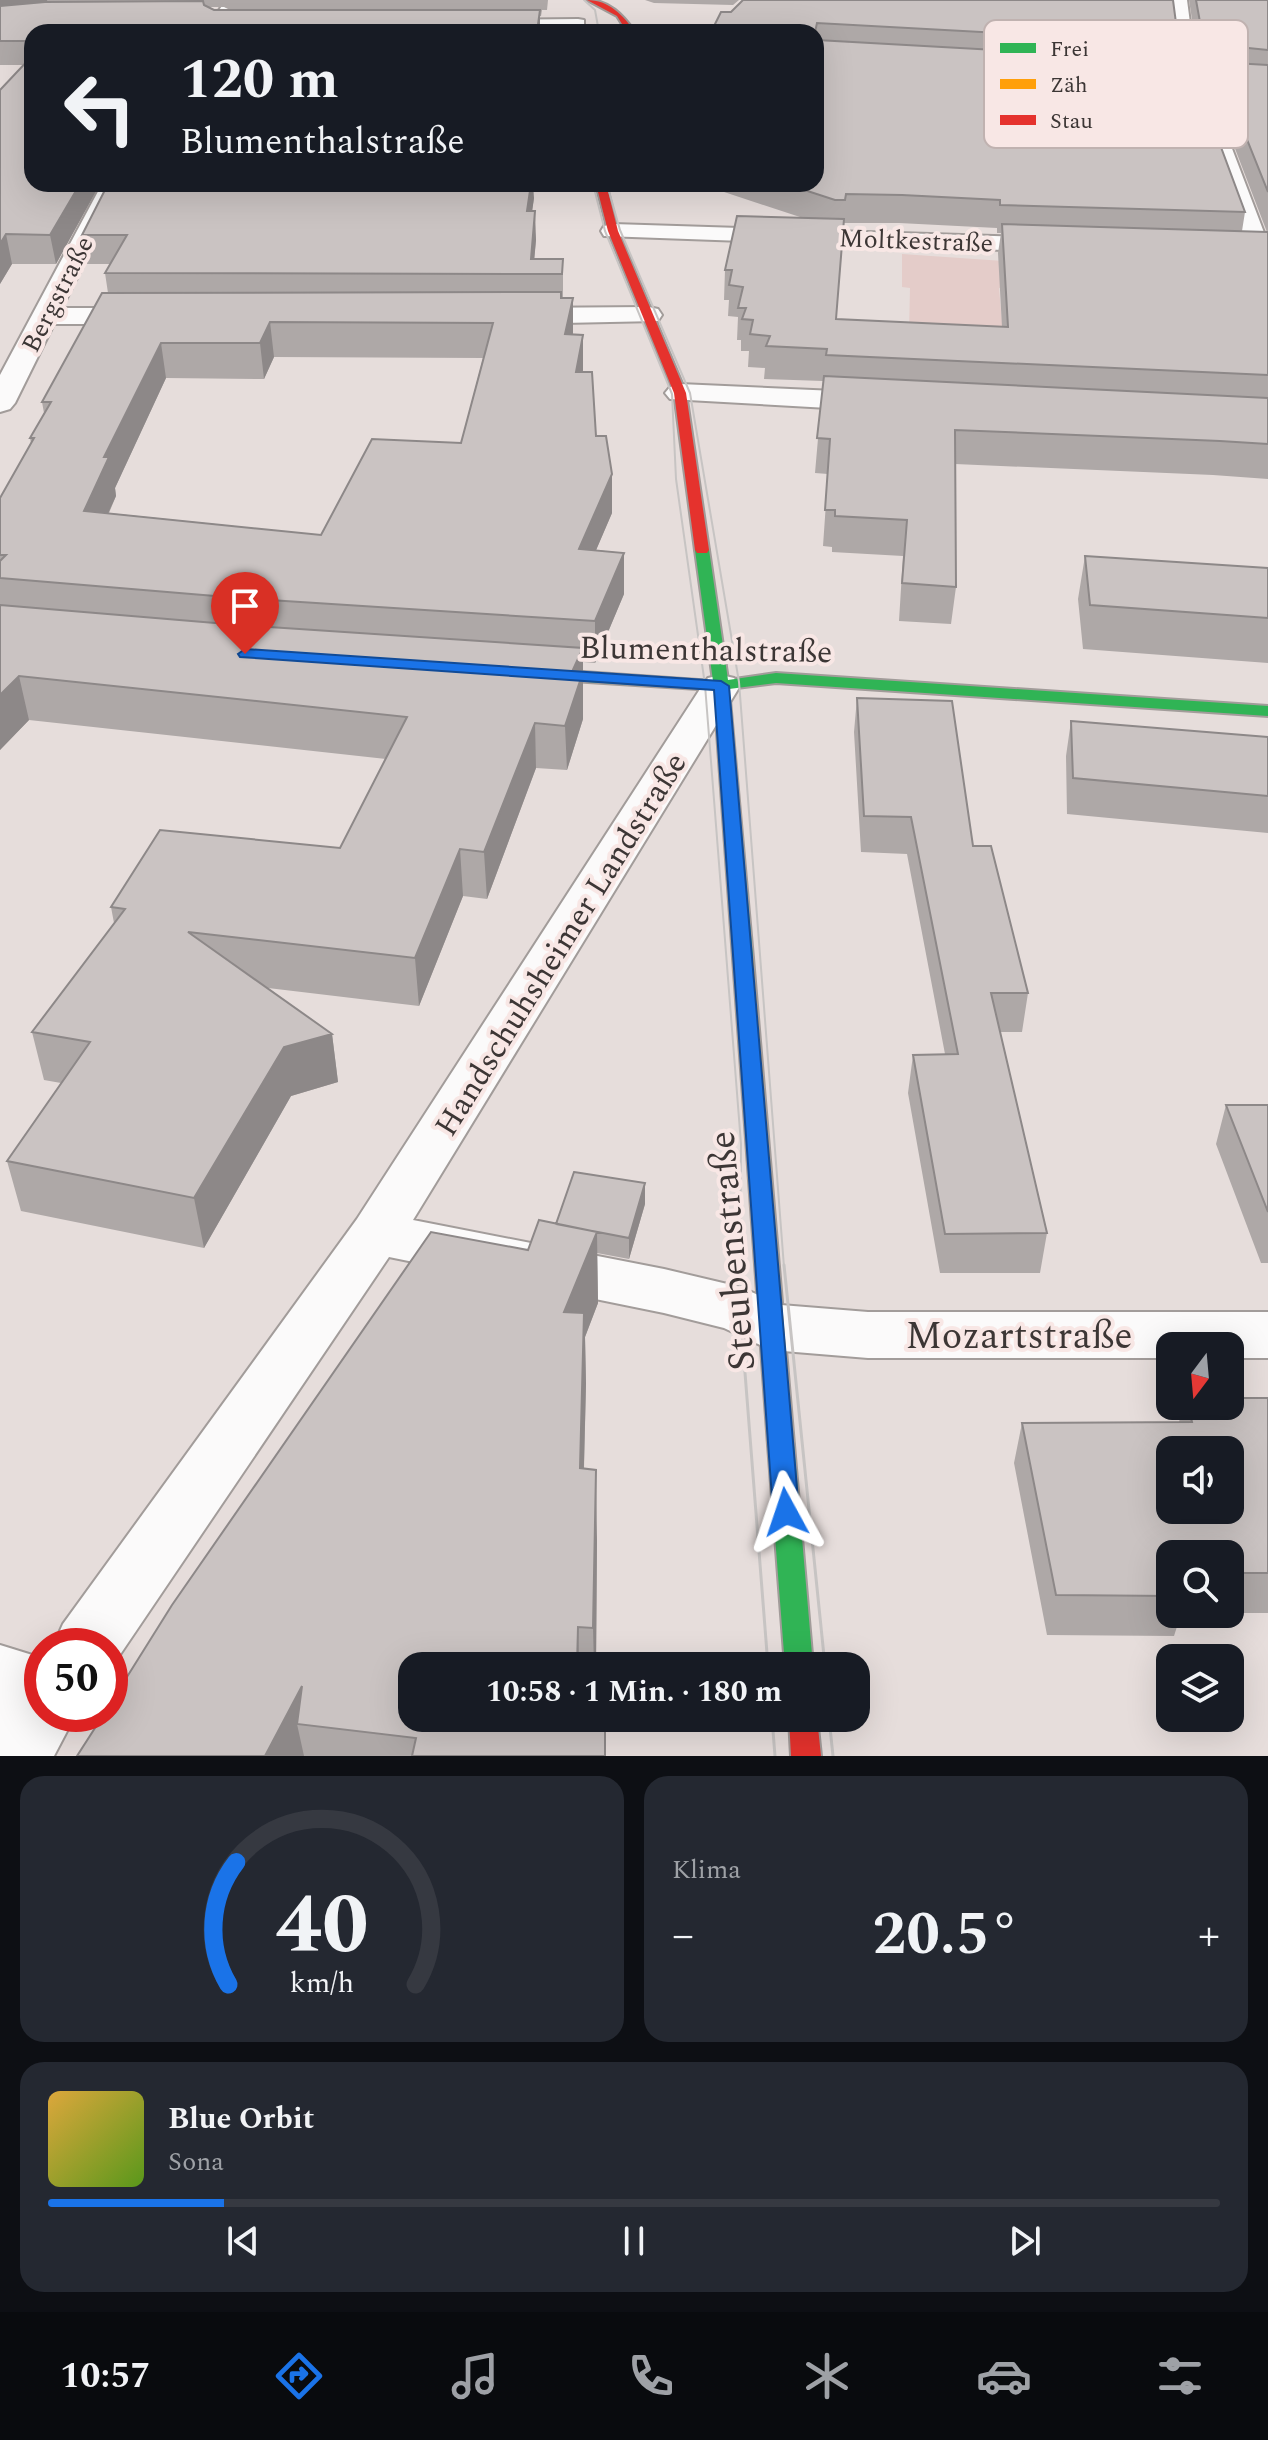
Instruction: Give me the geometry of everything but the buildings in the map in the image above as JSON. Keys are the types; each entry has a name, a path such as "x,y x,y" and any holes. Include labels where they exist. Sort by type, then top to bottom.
{"main road":[{"path":"580,24 593,3 620,15 626,24"},
{"path":"603,192 613,231 680,393 721,686"},
{"name":"Blumenthalstraße","path":"499,671 721,686 776,678 1268,711"},
{"name":"Steubenstraße","path":"721,686 798,1652"},
{"path":"804,1732 806,1756"}],"street":[{"path":"1179,0 1181,20"},
{"path":"1248,80 1268,81"},
{"path":"1224,148 1264,252 1227,251"},
{"name":"Bergstraße","path":"0,403 109,192"},
{"name":"Moltkestraße","path":"613,231 1083,246"},
{"path":"484,316 649,315"},
{"path":"46,316 172,316"},
{"path":"680,393 906,403"},
{"name":"Handschuhsheimer Landstraße","path":"100,1628 376,1234 721,686"},
{"path":"376,1234 740,1309 771,1327"},
{"name":"Mozartstraße","path":"771,1327 868,1335 1268,1335"},
{"path":"0,1677 24,1685"},
{"path":"14,1756 29,1732"}],"shaded area":[{"path":"902,254 1074,266 1077,291 999,288 1003,334 909,333 910,288 902,287"}],"tram line":[{"path":"584,0 595,10 598,24"},
{"path":"595,192 605,231 672,394 676,479 705,685 741,1144 740,1267"},
{"path":"609,192 620,230 690,393 739,682 784,1267"},
{"path":"784,1265 824,1652"},
{"path":"740,1267 740,1309 767,1652"},
{"path":"773,1732 775,1756"},
{"path":"830,1732 833,1756"}],"traffic: fast":[{"path":"702,550 721,686 743,958"},
{"path":"525,673 721,686 776,678 1268,711"},
{"path":"781,1445 798,1652"}],"traffic: slow":[{"path":"743,958 781,1445"}],"traffic: jam":[{"path":"590,0 620,15 626,24"},
{"path":"603,192 613,231 680,393 702,550"},
{"path":"804,1732 806,1756"}],"route":[{"path":"245,654 721,686 786,1512"}]}
